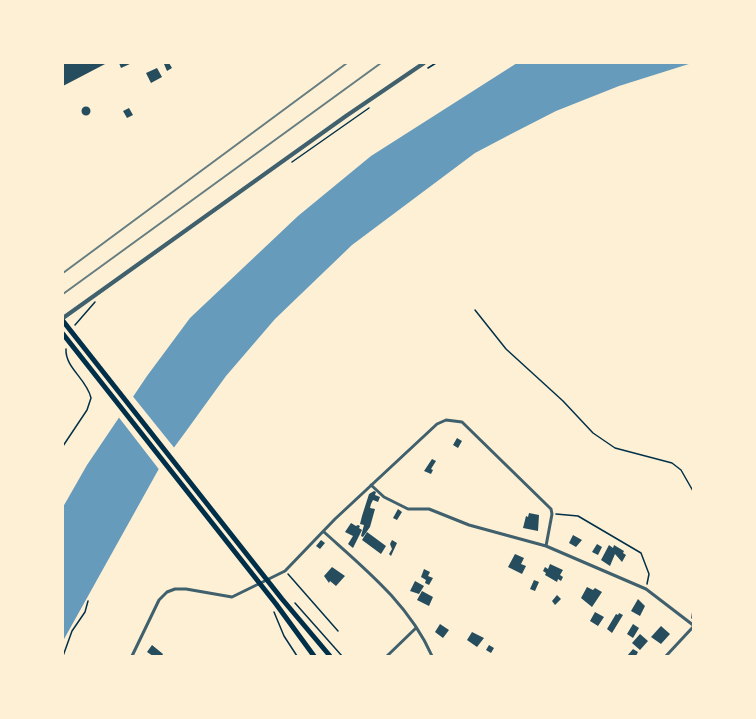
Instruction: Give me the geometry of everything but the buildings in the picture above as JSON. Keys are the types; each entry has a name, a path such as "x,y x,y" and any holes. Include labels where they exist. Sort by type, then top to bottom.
{"highway":[{"path":"63,319 282,599 330,656"},
{"path":"63,334 314,656"}],"street":[{"path":"63,319 346,116 424,63"},
{"path":"132,656 159,600 167,592 186,589 232,597 285,572 371,485 437,424 446,420 462,422 551,509 546,546"},
{"path":"371,485 384,497 408,509 429,509 469,525 546,546 646,589 693,626 666,656"},
{"path":"324,532 387,588 416,628 432,656"},
{"path":"387,656 416,628"}],"path":[{"path":"428,68 436,63"},
{"path":"286,167 373,105"},
{"path":"73,327 96,302"},
{"path":"475,310 506,349 563,401 593,433 615,448 672,463 681,470 693,491"},
{"path":"67,360 68,343"},
{"path":"63,356 86,384 91,398 87,410 63,446"},
{"path":"552,514 578,516 640,553 649,574 646,589"},
{"path":"285,572 338,631"},
{"path":"63,656 72,631 85,612 88,601"},
{"path":"294,602 342,656"},
{"path":"274,606 284,636 297,656"},
{"path":"692,619 693,610"}],"water":[{"path":"517,63 692,63 619,86 556,111 475,153 352,245 275,319 226,376 161,465 63,641 63,507 87,465 147,376 190,318 298,216 371,156"}],"pier":[{"path":"131,394 176,450 161,472 117,415"}],"railway":[{"path":"63,273 347,63"},
{"path":"63,294 381,63"}]}
